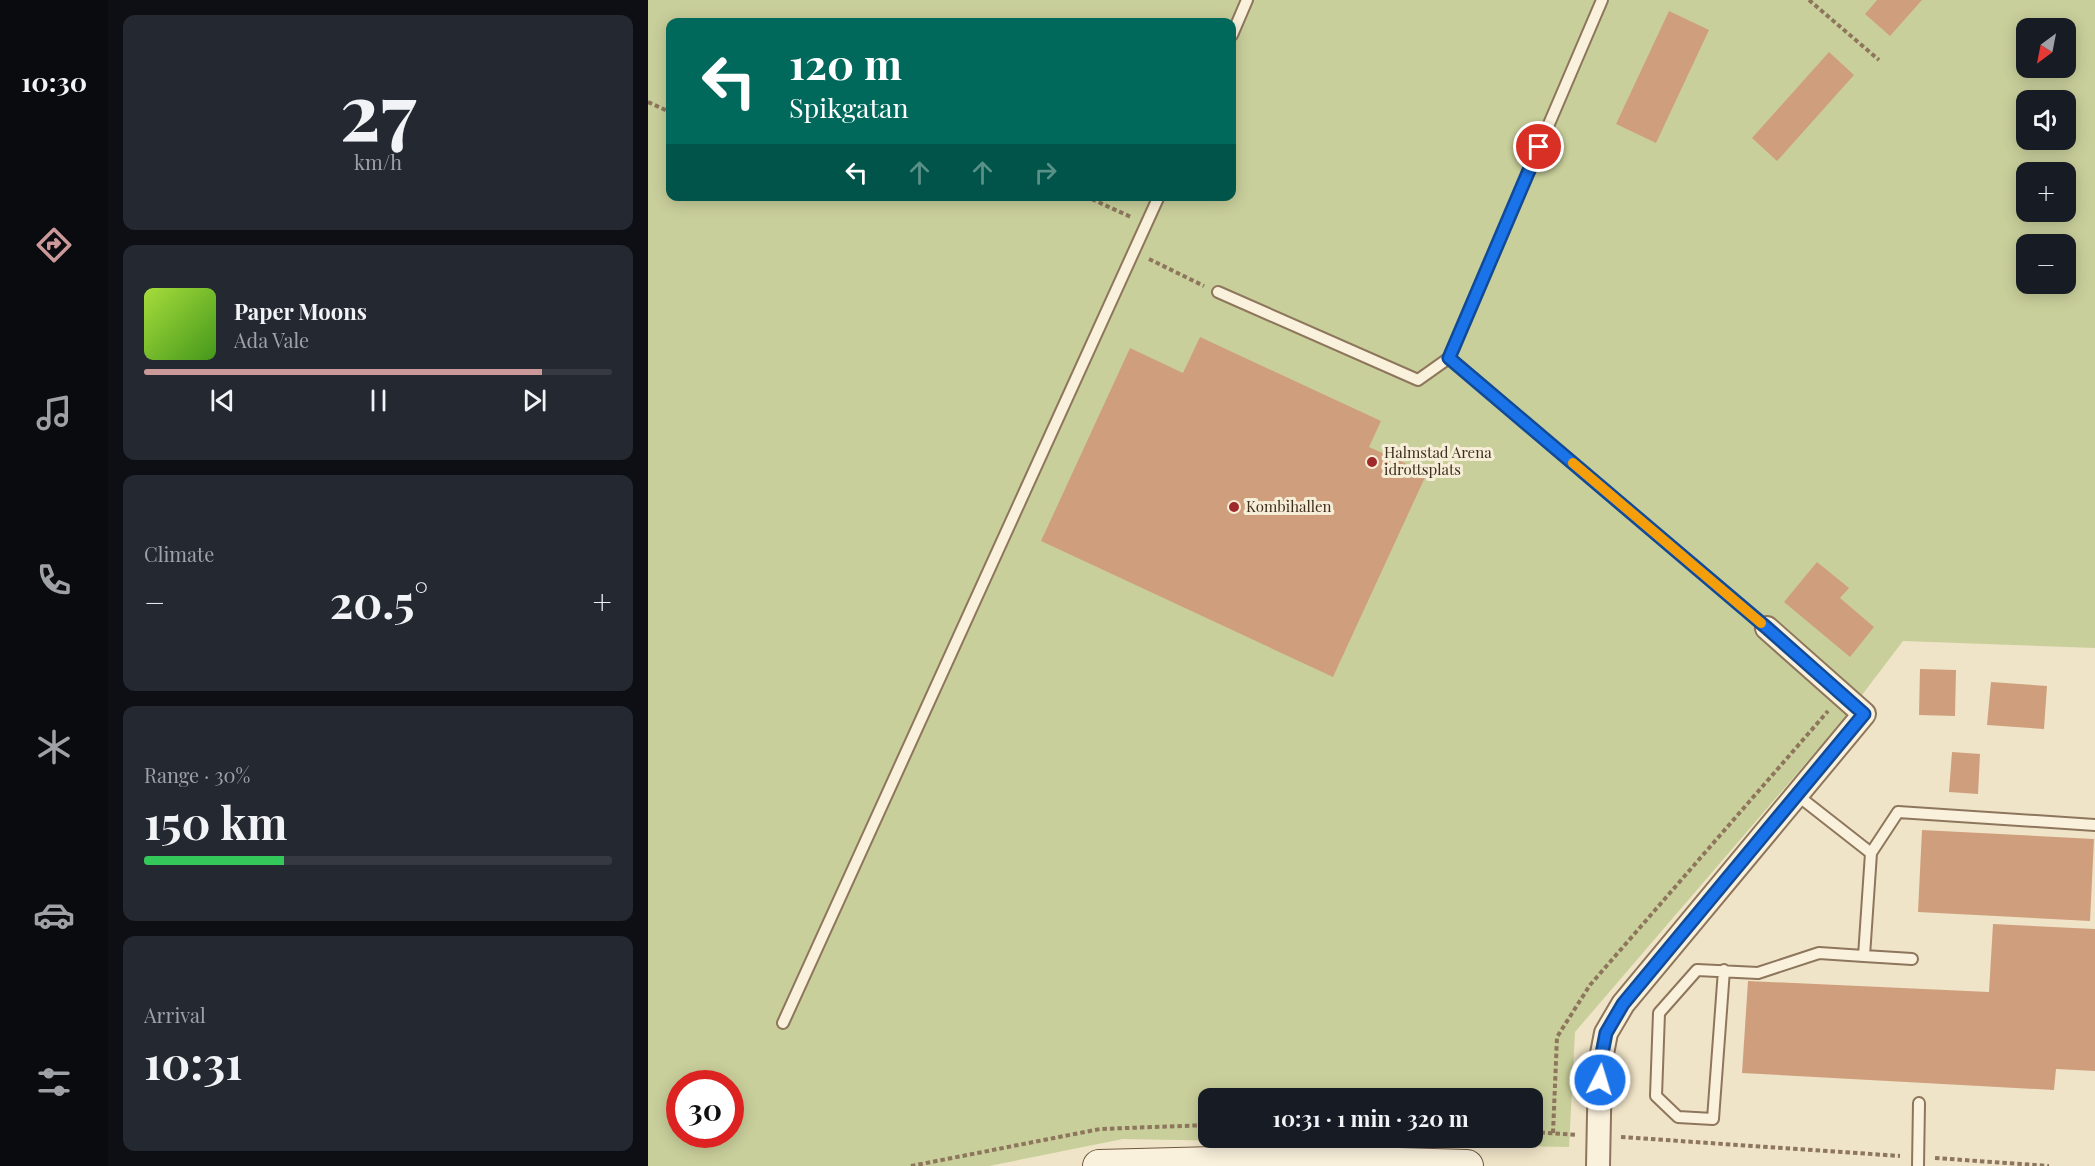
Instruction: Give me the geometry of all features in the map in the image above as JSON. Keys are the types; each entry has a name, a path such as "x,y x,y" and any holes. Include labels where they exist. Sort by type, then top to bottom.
{"street":[{"path":"1598,1166 1600,1064 1606,1033 1623,1004 1864,714 1767,628"},
{"path":"1099,1166 1296,1161 1467,1166"}],"lane":[{"path":"1236,26 1247,0"},
{"path":"1218,292 1418,380 1449,358 1602,0"},
{"path":"783,1023 1157,201"},
{"path":"1449,358 1767,628"},
{"path":"1797,795 1871,853"},
{"path":"1864,956 1871,853 1898,812 2095,825"},
{"path":"1724,970 1713,1119 1678,1118 1656,1096 1659,1012 1697,969 1724,970 1758,973 1819,953 1912,959"},
{"path":"1918,1162 1919,1103"}],"path":[{"path":"1809,0 1878,60"},
{"path":"648,102 666,110"},
{"path":"1096,201 1147,224"},
{"path":"1134,252 1218,292"},
{"path":"1552,1133 1557,1037 1590,985 1842,694"},
{"path":"910,1166 1100,1129 1198,1125"},
{"path":"1543,1133 1918,1162 2049,1166"}],"green space":[{"name":"Halmstad Arena idrottsplats","path":"648,0 2095,0 2095,648 1903,641 1843,720 1575,1032 1569,1147 1543,1147 1543,1088 1198,1088 1198,1140 1123,1139 989,1166 648,1166"}],"building":[{"path":"1877,0 1922,0 1890,36 1865,14"},
{"path":"1669,11 1709,30 1656,143 1616,124"},
{"path":"1829,52 1854,75 1777,161 1752,138"},
{"name":"Kombihallen","path":"1200,337 1381,421 1369,447 1427,473 1333,677 1041,541 1130,348 1183,373"},
{"path":"1817,562 1849,588 1840,598 1874,627 1850,657 1784,602"},
{"path":"1920,669 1956,670 1955,716 1919,715"},
{"path":"1991,682 2047,686 2044,729 1987,725"},
{"path":"1952,752 1980,754 1978,794 1949,792"},
{"path":"1922,830 2094,839 2090,921 1918,912"},
{"path":"1993,924 2095,929 2095,1071 2056,1069 2054,1090 1742,1073 1748,981 1989,992"}],"slow traffic":[{"path":"1573,463 1761,623"}],"place":[{"name":"Halmstad Arena idrottsplats","path":"1372,462"},
{"name":"Kombihallen","path":"1234,507"}],"route":[{"path":"1539,147 1449,358 1767,628 1864,714 1623,1004 1606,1033 1600,1064 1600,1080"}]}
